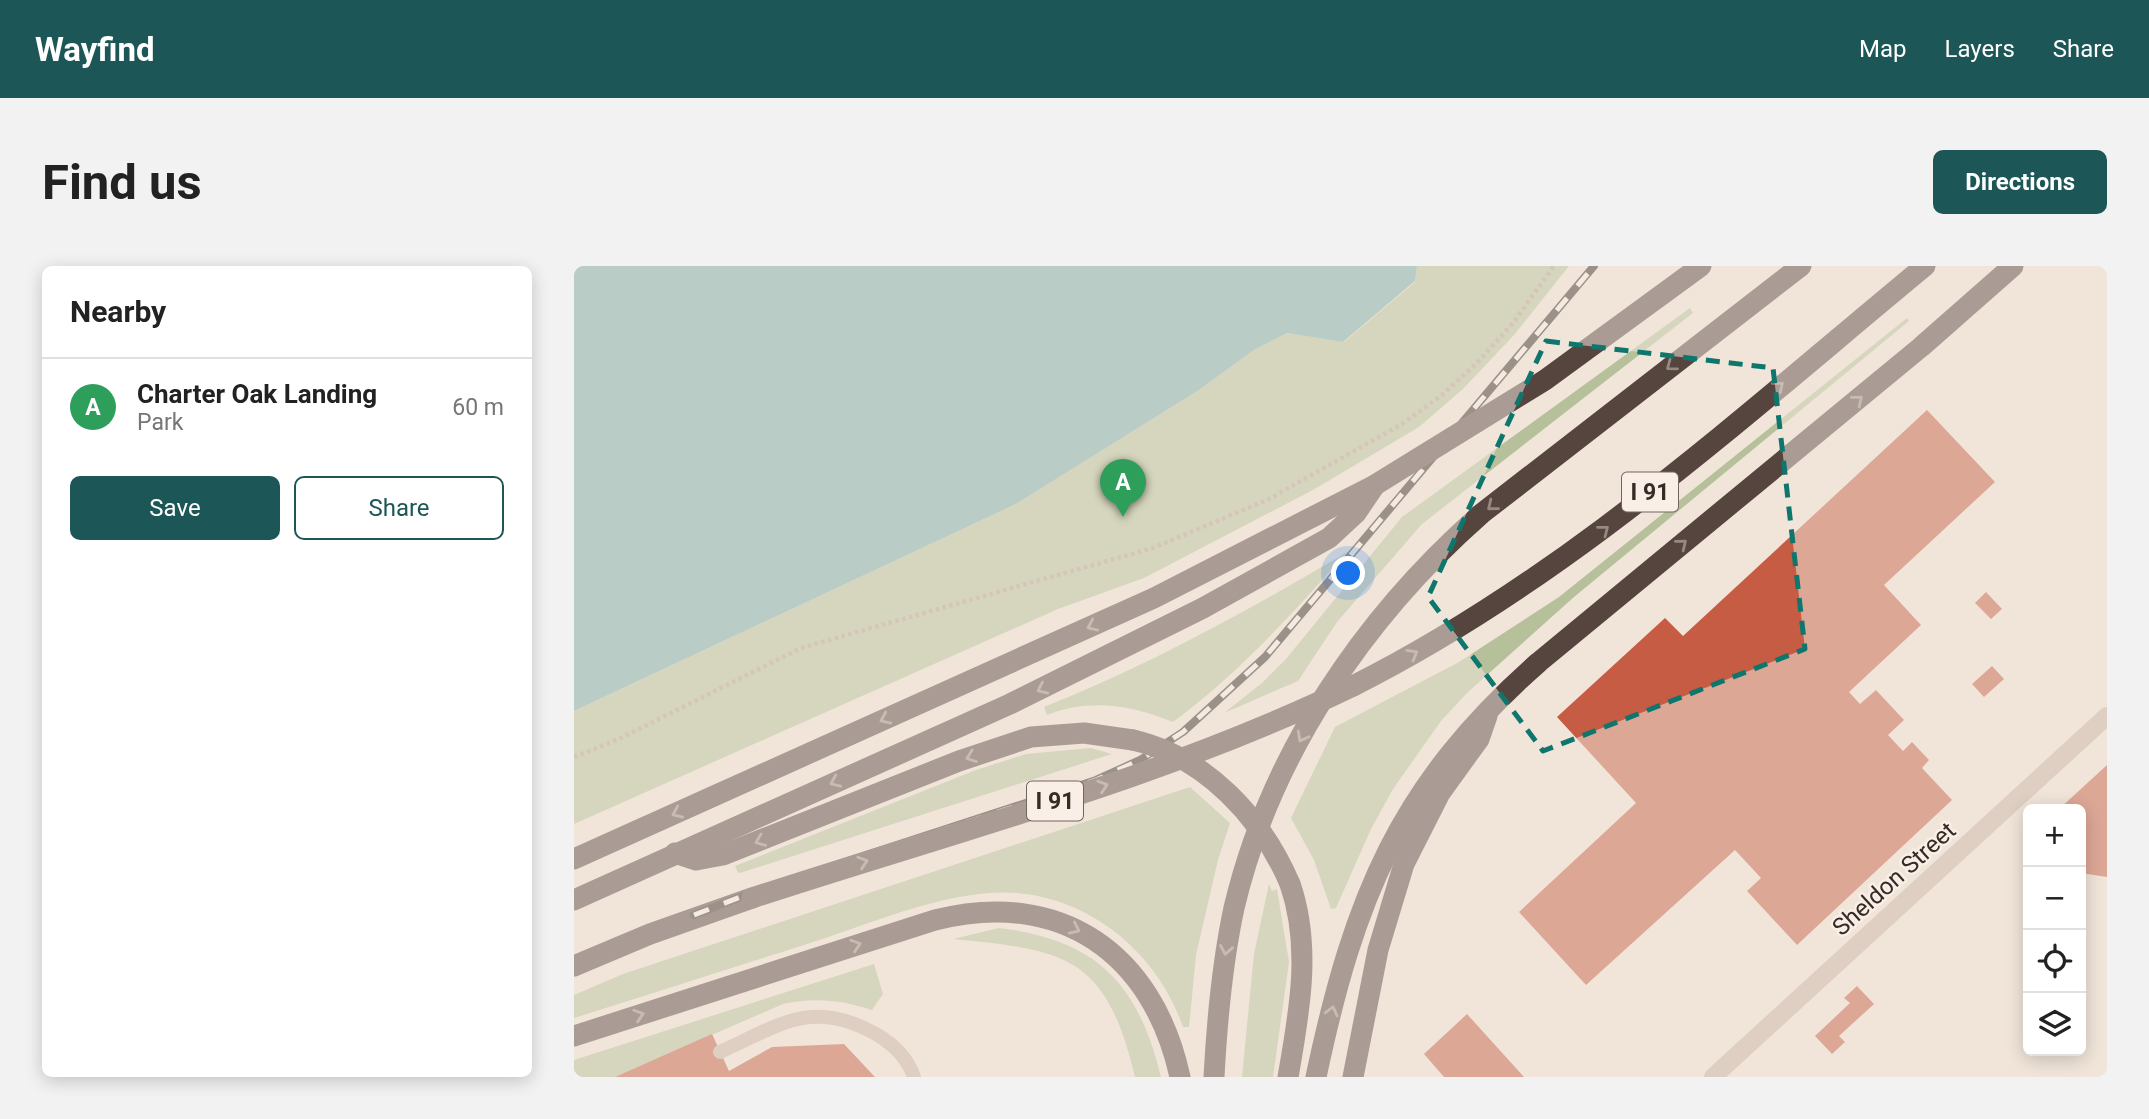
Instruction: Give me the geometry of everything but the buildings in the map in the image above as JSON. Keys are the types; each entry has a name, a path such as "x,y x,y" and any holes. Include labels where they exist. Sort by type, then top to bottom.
{"highway":[{"path":"574,859 1154,598 1281,536 1375,485 1545,380 1701,266"},
{"path":"1214,1077 1225,958 1248,860 1286,767 1345,664 1401,593 1465,528 1801,266"},
{"name":"I 91","path":"574,966 650,934 752,898 1186,758 1297,712 1381,672 1486,611 1581,547 1925,266"},
{"path":"1316,1077 1346,958 1384,856 1429,779 1487,709 1591,619 1901,364 2013,266"},
{"path":"574,900 1010,704 1169,626 1329,538 1356,513 1375,485"},
{"path":"1353,1077 1375,961 1401,872 1430,810 1479,739 1487,709"},
{"path":"675,853 696,860 723,855 936,770 1031,737 1092,733 1133,740 1191,764 1226,791 1264,835 1290,884 1301,929 1302,956 1288,1077"},
{"path":"574,1036 935,920 970,912 1008,911 1048,918 1073,927 1102,944 1125,965 1156,1008 1180,1077"}],"street":[{"name":"Sheldon Street","path":"1713,1077 2107,716"}],"lane":[{"path":"720,1052 793,1019 830,1016 858,1025 889,1043 907,1061 914,1077"}],"path":[{"path":"574,757 619,739 801,648 1153,548 1269,499 1402,424 1442,395 1477,363 1513,323 1554,266"}],"highlighted area":[{"path":"1546,341 1773,368 1805,649 1543,751 1428,597"}],"green space":[{"path":"1417,266 1569,266 1514,335 1463,389 1419,427 1313,490 1144,578 1058,609 574,824 574,711 1016,504 1199,390 1254,350 1287,333 1344,342 1415,282"},
{"path":"1690,308 1693,313 1422,524 1337,622 1298,681 1224,713 1262,683 1286,659 1402,517"},
{"path":"1907,318 1909,321 1574,597 1467,693 1441,721 1393,789 1371,829 1336,908 1331,909 1314,860 1291,818 1335,727 1459,662 1559,597"},
{"path":"1349,551 1244,662 1173,722 1142,711 1095,705 1047,715 1044,707 1123,673 1199,635"},
{"path":"1091,748 1112,754 743,872 738,873 735,866 976,770 1026,754"},
{"path":"1190,787 1230,823 1218,860 1196,955 1189,1027 1183,1027 1171,998 1154,971 1109,927 1082,911 1053,900 1021,893 965,896 918,907 574,1018 574,995 623,974"},
{"path":"1269,884 1272,891 1277,889 1289,962 1273,1077 1242,1077 1254,954"},
{"path":"999,928 1062,943 1087,956 1108,972 1140,1016 1161,1077 1135,1077 1124,1037 1110,1006 1095,983 1076,967 1053,956 1025,948 953,939"},
{"path":"874,964 883,994 872,1010 828,1001 783,1004 615,1077 574,1077 574,1060"}],"water":[{"path":"574,266 1417,266 1415,281 1343,342 1287,333 1254,350 1199,390 1016,504 574,711"}],"railway":[{"path":"694,915 756,891 1096,780 1140,760 1183,732 1265,657 1594,266"}],"place":[{"name":"Charter Oak Landing","path":"1123,517"}]}
